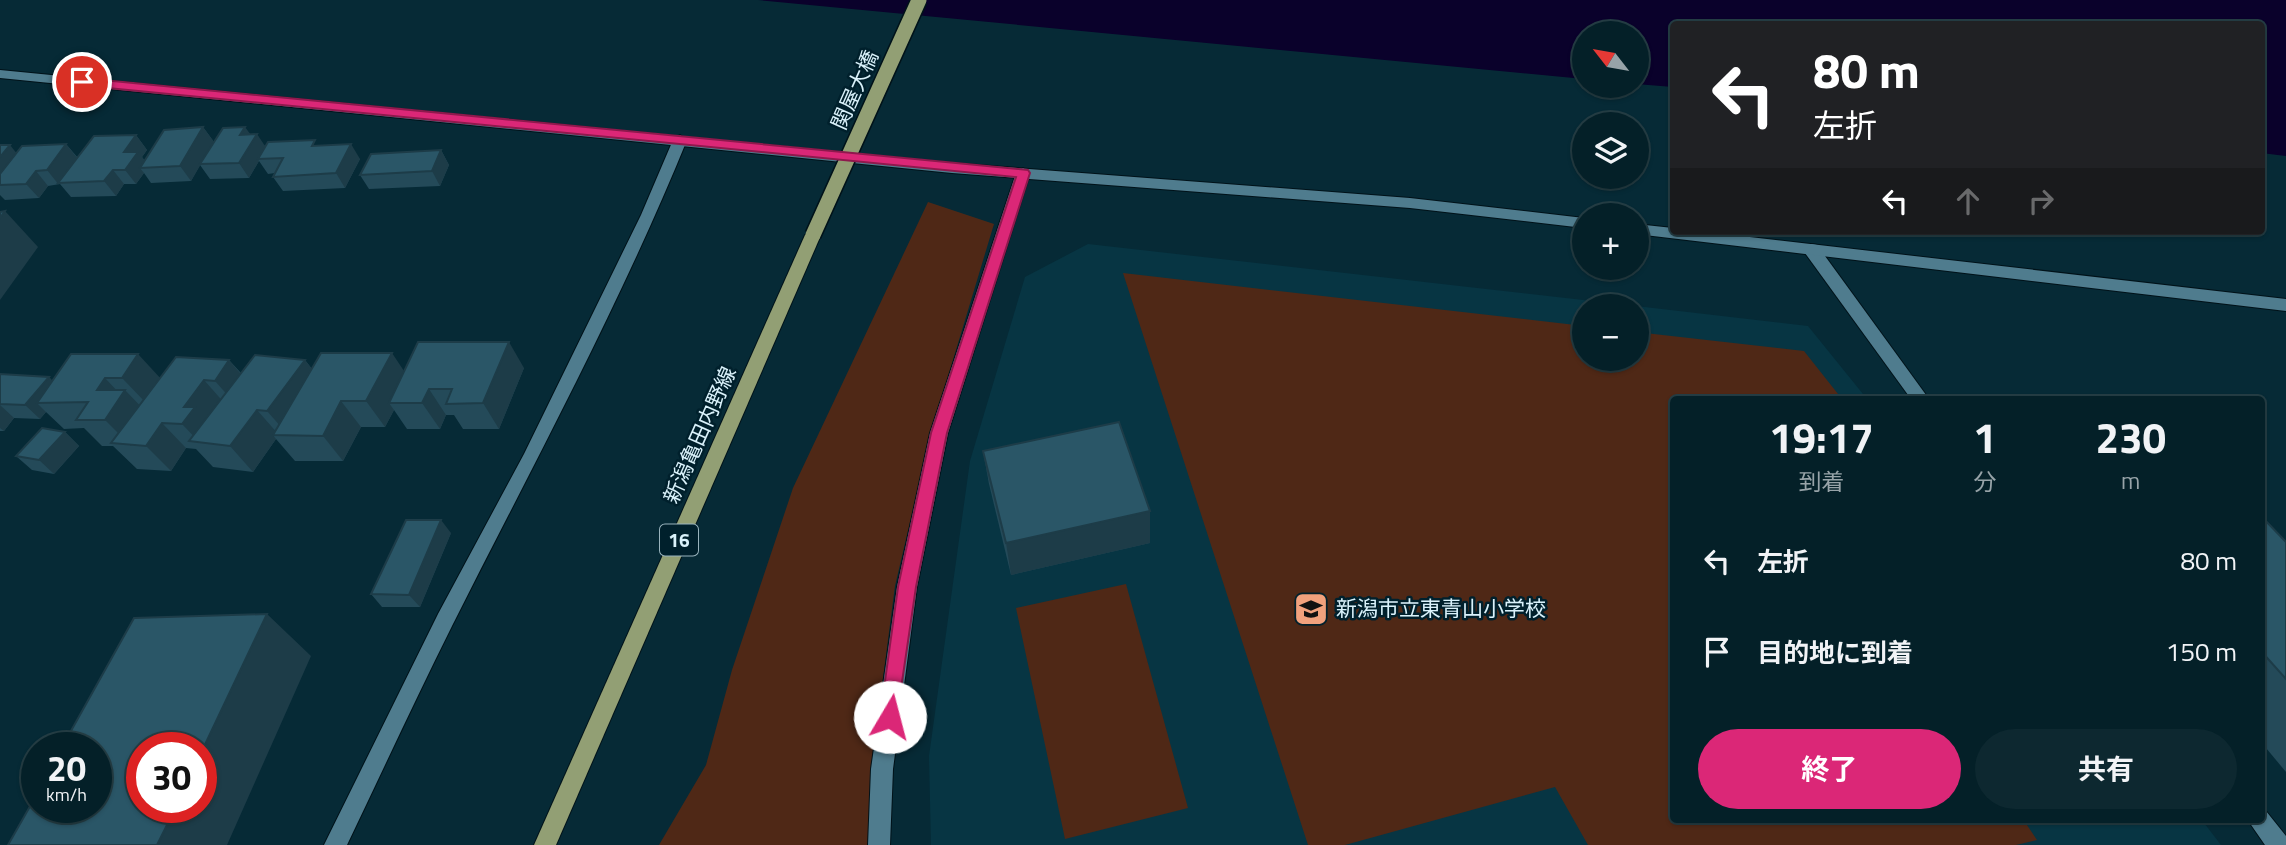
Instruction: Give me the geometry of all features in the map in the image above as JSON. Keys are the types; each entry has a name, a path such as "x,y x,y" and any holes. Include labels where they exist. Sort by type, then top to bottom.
{"main road":[{"name":"関屋大橋","path":"813,235 919,0"},
{"name":"新潟亀田内野線","path":"545,845 813,235"}],"street":[{"path":"0,74 1023,173 1410,204 1572,222"},
{"path":"335,845 444,620 532,456 649,215 680,140"},
{"path":"879,845 882,769 907,587 939,433 1023,173"},
{"path":"1649,230 1670,233"},
{"path":"1688,235 2286,305"},
{"path":"1811,249 1918,396"},
{"path":"2261,823 2279,845"}],"shaded area":[{"path":"758,0 2286,0 2286,156 2265,153 2265,21 1670,21 1670,87 1649,85 1649,21 1572,21 1572,78"},
{"path":"928,202 994,224 931,433 895,586 871,771 868,845 659,845 706,765 732,670 793,488"},
{"name":"新潟市立東青山小学校","path":"1088,244 1572,299 1572,371 1649,371 1649,308 1808,326 1865,396 1670,396 1670,823 2204,823 2221,845 931,845 929,756 970,461 1025,277"},
{"path":"1123,273 1572,325 1572,371 1649,371 1649,333 1804,351 1840,396 1670,396 1670,823 2026,823 2037,840 2016,845 1588,845 1555,787 1345,845 1308,845"},
{"path":"1126,584 1188,808 1065,839 1016,608"}],"building":[{"path":"203,127 180,166 140,168 164,130"},
{"path":"245,127 240,135 257,134 239,163 200,164 223,128"},
{"path":"136,135 124,152 138,152 125,170 113,170 104,181 58,183 94,136"},
{"path":"315,140 312,146 351,144 336,173 273,177 283,158 258,159 268,142"},
{"path":"66,144 47,170 36,171 26,184 0,185 0,174 22,146"},
{"path":"0,145 10,145 0,157"},
{"path":"441,150 432,171 360,175 371,154"},
{"path":"418,342 509,342 483,403 446,404 452,389 429,389 422,403 389,403"},
{"path":"321,353 392,353 366,401 341,401 323,436 273,435"},
{"path":"71,354 138,354 122,378 105,378 97,390 125,390 105,420 76,420 88,402 37,403"},
{"path":"255,355 305,360 267,411 257,410 230,446 189,441"},
{"path":"176,357 229,360 215,381 204,380 184,407 195,407 182,424 162,423 146,446 111,443"},
{"path":"0,374 49,377 25,405 0,404"},
{"path":"1119,422 1150,511 1006,543 983,451"},
{"path":"42,428 65,432 39,460 16,456"},
{"path":"406,520 441,520 409,595 371,594"},
{"path":"2265,520 2286,542 2286,679 2265,655"},
{"path":"267,614 211,732 126,732 126,823 168,823 157,845 8,845 21,822 112,823 112,732 70,732 134,618"}],"place":[{"name":"新潟市立東青山小学校","path":"1311,609"}],"route":[{"path":"82,82 1023,173 939,433 907,587 890,717"}]}
